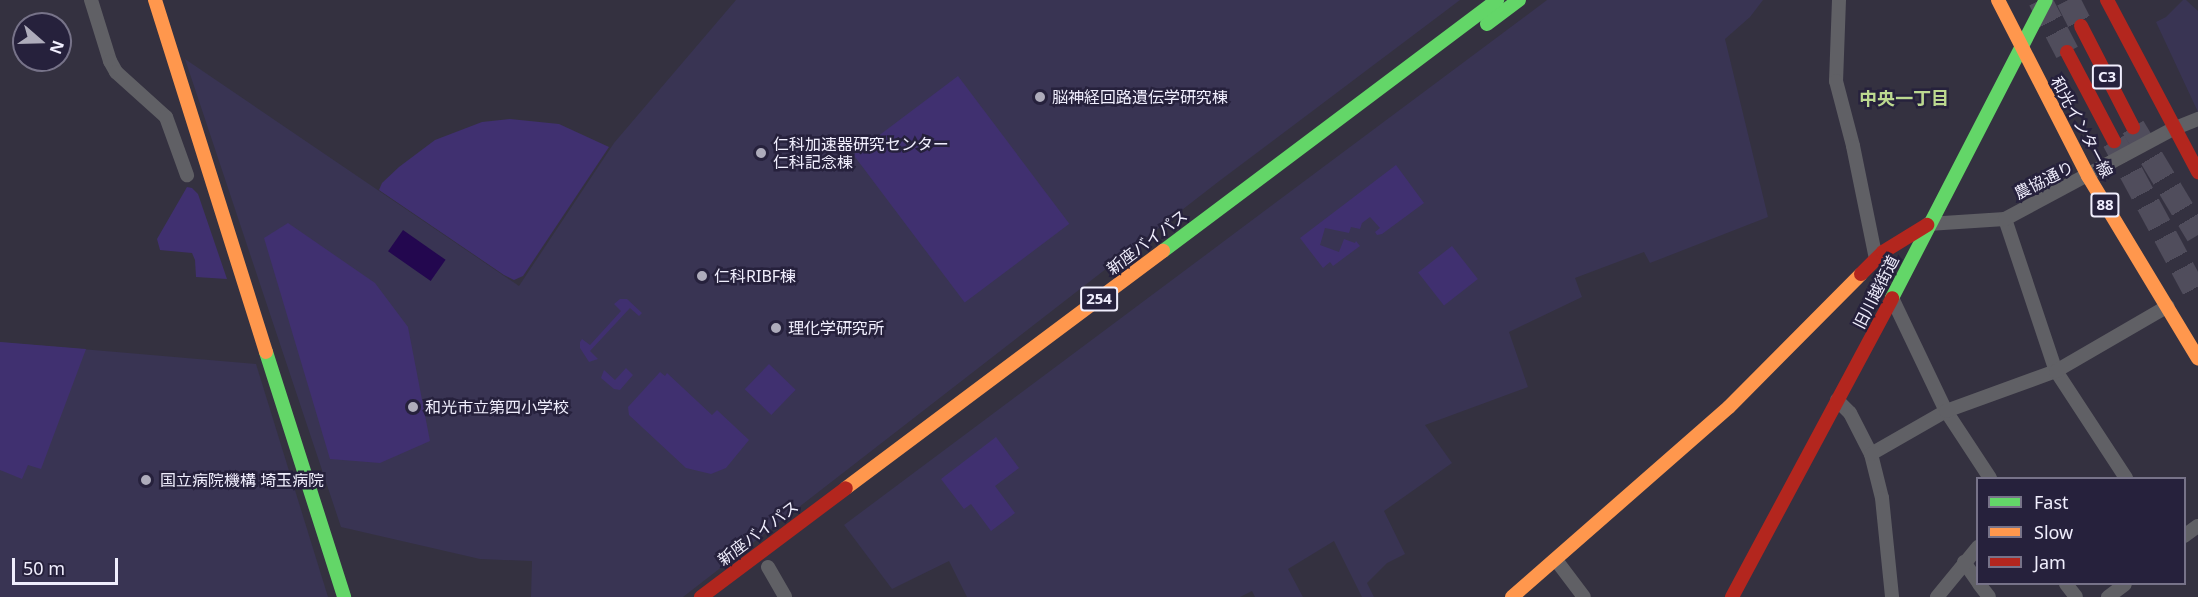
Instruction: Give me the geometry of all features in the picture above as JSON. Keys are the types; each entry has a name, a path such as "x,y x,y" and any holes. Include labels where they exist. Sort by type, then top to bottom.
{"main road":[{"path":"155,0 344,597"},
{"name":"新座バイパス","path":"701,597 1497,0"},
{"name":"新座バイパス","path":"1044,358 1519,0"},
{"name":"和光インター線","path":"1998,0 2088,176 2198,358"},
{"name":"旧川越街道","path":"1732,597 1892,298 1928,224 2046,0"},
{"path":"2107,0 2173,129 2198,172"},
{"name":"C3","path":"2081,26 2133,127"},
{"name":"C3","path":"2067,52 2114,141"},
{"path":"1512,597 1730,407 1876,259 1928,224"}],"street":[{"path":"91,0 110,61 116,72 166,117 187,175"},
{"path":"1839,0 1836,81 1853,146 1876,259"},
{"name":"農協通り","path":"1928,224 2005,219 2173,129 2198,119"},
{"path":"2005,219 2056,371 2125,477"},
{"path":"1892,298 1946,411 1989,477"},
{"path":"1871,454 1946,411 2056,371 2168,306"},
{"path":"1837,400 1850,413 1871,454 1882,498 1892,597"},
{"path":"1937,597 1976,548"},
{"path":"1556,560 1584,597"},
{"path":"1964,562 1976,580"},
{"path":"768,566 785,597"},
{"path":"1980,585 1989,597"},
{"path":"2067,585 2076,597"},
{"path":"2108,597 2124,585"}],"shaded area":[{"name":"理化学研究所","path":"736,0 1460,0 1218,182 683,597 531,597 532,561 480,559 341,527 185,59 519,286 614,143"},
{"path":"1547,0 1763,0 1750,17 1725,39 1768,217 1650,263 1644,252 1575,278 1582,297 1509,332 1528,387 1425,425 1452,463 1384,511 1405,554 1387,563 1367,583 1374,597 1362,597 1334,541 1288,569 1303,597 1255,597 1252,591 1240,597 967,597 949,561 892,589 844,525"},
{"path":"2183,0 2198,11 2198,112 2156,22 2166,17"},
{"path":"958,76 1069,224 965,303 853,155"},
{"path":"510,119 559,124 609,147 523,276 514,280 379,190 382,183 399,167 435,140 482,122"},
{"path":"1396,165 1424,203 1382,234 1377,235 1375,232 1380,228 1370,217 1362,223 1360,229 1351,227 1349,233 1325,228 1320,245 1339,252 1344,239 1355,243 1356,241 1360,246 1333,266 1330,262 1323,268 1300,238"},
{"path":"187,187 192,188 198,194 227,279 196,277 195,260 192,253 160,250 157,239"},
{"path":"288,223 375,283 408,327 430,441 380,463 330,459 264,238"},
{"path":"403,230 446,260 431,281 388,251"},
{"path":"1452,246 1478,279 1444,306 1418,272"},
{"path":"620,299 627,299 642,313 639,316 630,308 590,351 598,359 589,362 580,348 580,342 582,339 590,345 621,311 614,304"},
{"name":"国立病院機構 埼玉病院","path":"0,342 256,364 328,597 0,597"},
{"path":"0,342 86,349 41,469 28,465 22,479 0,470"},
{"path":"769,364 796,390 771,415 745,389"},
{"path":"626,368 633,375 620,390 614,389 601,378 604,370 615,380"},
{"path":"660,372 665,376 667,373 712,415 717,410 749,440 726,468 711,474 686,468 629,415 628,407"},
{"path":"996,437 1019,468 995,486 1015,513 991,531 971,504 964,509 941,479"}],"tunnel":[{"path":"2040,0 2067,52"},
{"path":"2068,0 2081,26"},
{"path":"2133,127 2198,235"},
{"path":"2114,141 2198,297"}],"traffic: fast":[{"path":"1163,251 1497,0"},
{"path":"1487,24 1519,0"},
{"path":"1892,298 2046,0"},
{"path":"266,352 344,597"}],"traffic: slow":[{"path":"155,0 266,352"},
{"path":"1998,0 2088,176 2198,358"},
{"path":"846,488 1163,251"},
{"path":"1512,597 1729,407 1861,274"}],"traffic: jam":[{"path":"2107,0 2198,172"},
{"path":"2081,26 2133,127"},
{"path":"2067,52 2114,141"},
{"path":"1861,274 1883,252 1927,225"},
{"path":"1732,597 1892,298"},
{"path":"701,597 846,488"}],"place":[{"name":"脳神経回路遺伝学研究棟","path":"1040,97"},
{"name":"仁科加速器研究センター 仁科記念棟","path":"761,153"},
{"name":"仁科RIBF棟","path":"702,276"},
{"name":"理化学研究所","path":"776,328"},
{"name":"和光市立第四小学校","path":"413,407"},
{"name":"国立病院機構 埼玉病院","path":"146,480"}],"district":[{"name":"中央一丁目","path":"1904,98"}]}
